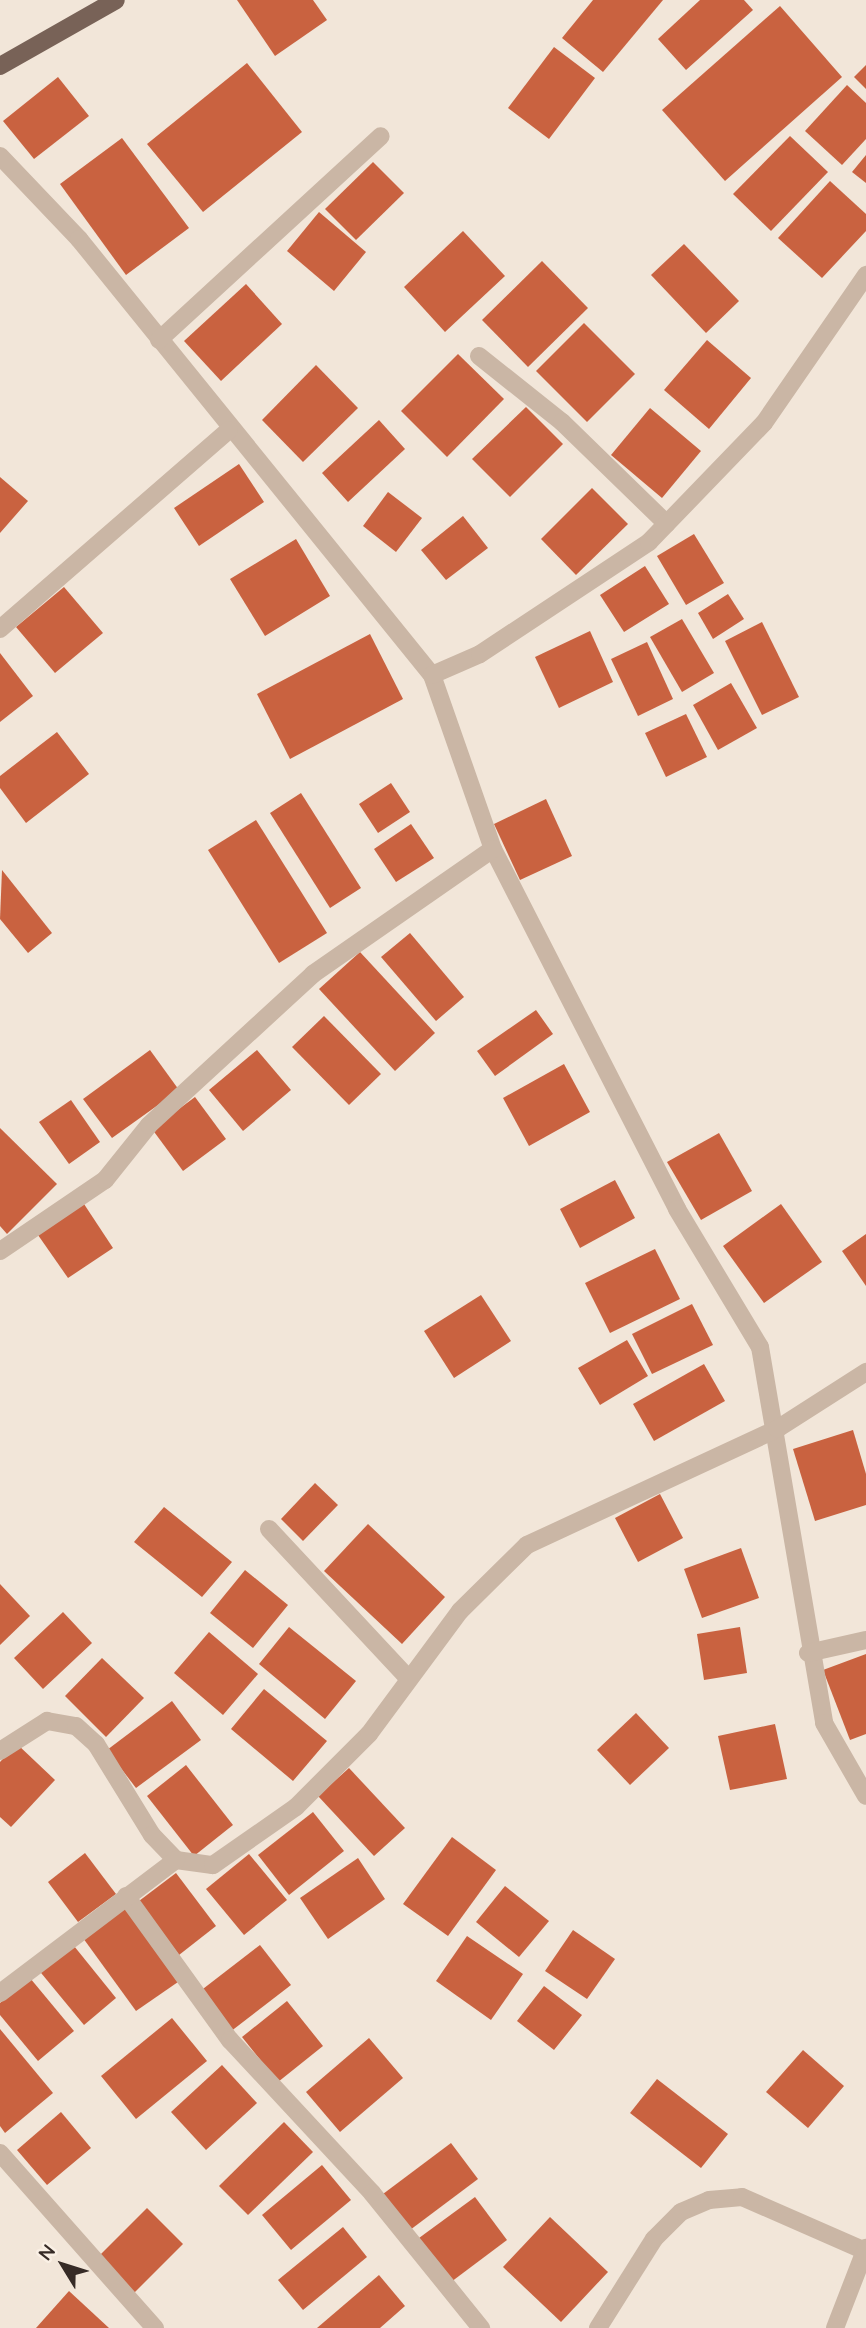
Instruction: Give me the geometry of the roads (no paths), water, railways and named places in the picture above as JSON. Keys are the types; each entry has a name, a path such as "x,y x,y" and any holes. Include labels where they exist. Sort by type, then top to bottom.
{"main road":[{"path":"0,66 116,0"}],"street":[{"path":"159,340 381,136"},
{"path":"0,156 79,239 229,430 432,675 493,849 677,1209 749,1322 777,1429 808,1653 824,1723 866,1796"},
{"path":"432,675 480,654 667,524 764,423 866,275"},
{"path":"479,356 562,422 667,524"},
{"path":"0,629 229,430"},
{"path":"0,1251 105,1180 149,1125 313,974 493,849"},
{"path":"0,1751 47,1721 76,1726 96,1744 152,1835 176,1860 213,1864 257,1838 369,1734 487,1579 527,1545 777,1429 866,1372"},
{"path":"269,1529 409,1679"},
{"path":"808,1653 866,1640"},
{"path":"0,1993 176,1860"},
{"path":"126,1896 230,2040 372,2193 481,2328"},
{"path":"0,2153 155,2328"},
{"path":"598,2328 654,2239 681,2212 709,2200 742,2197 865,2250 835,2328"}]}
